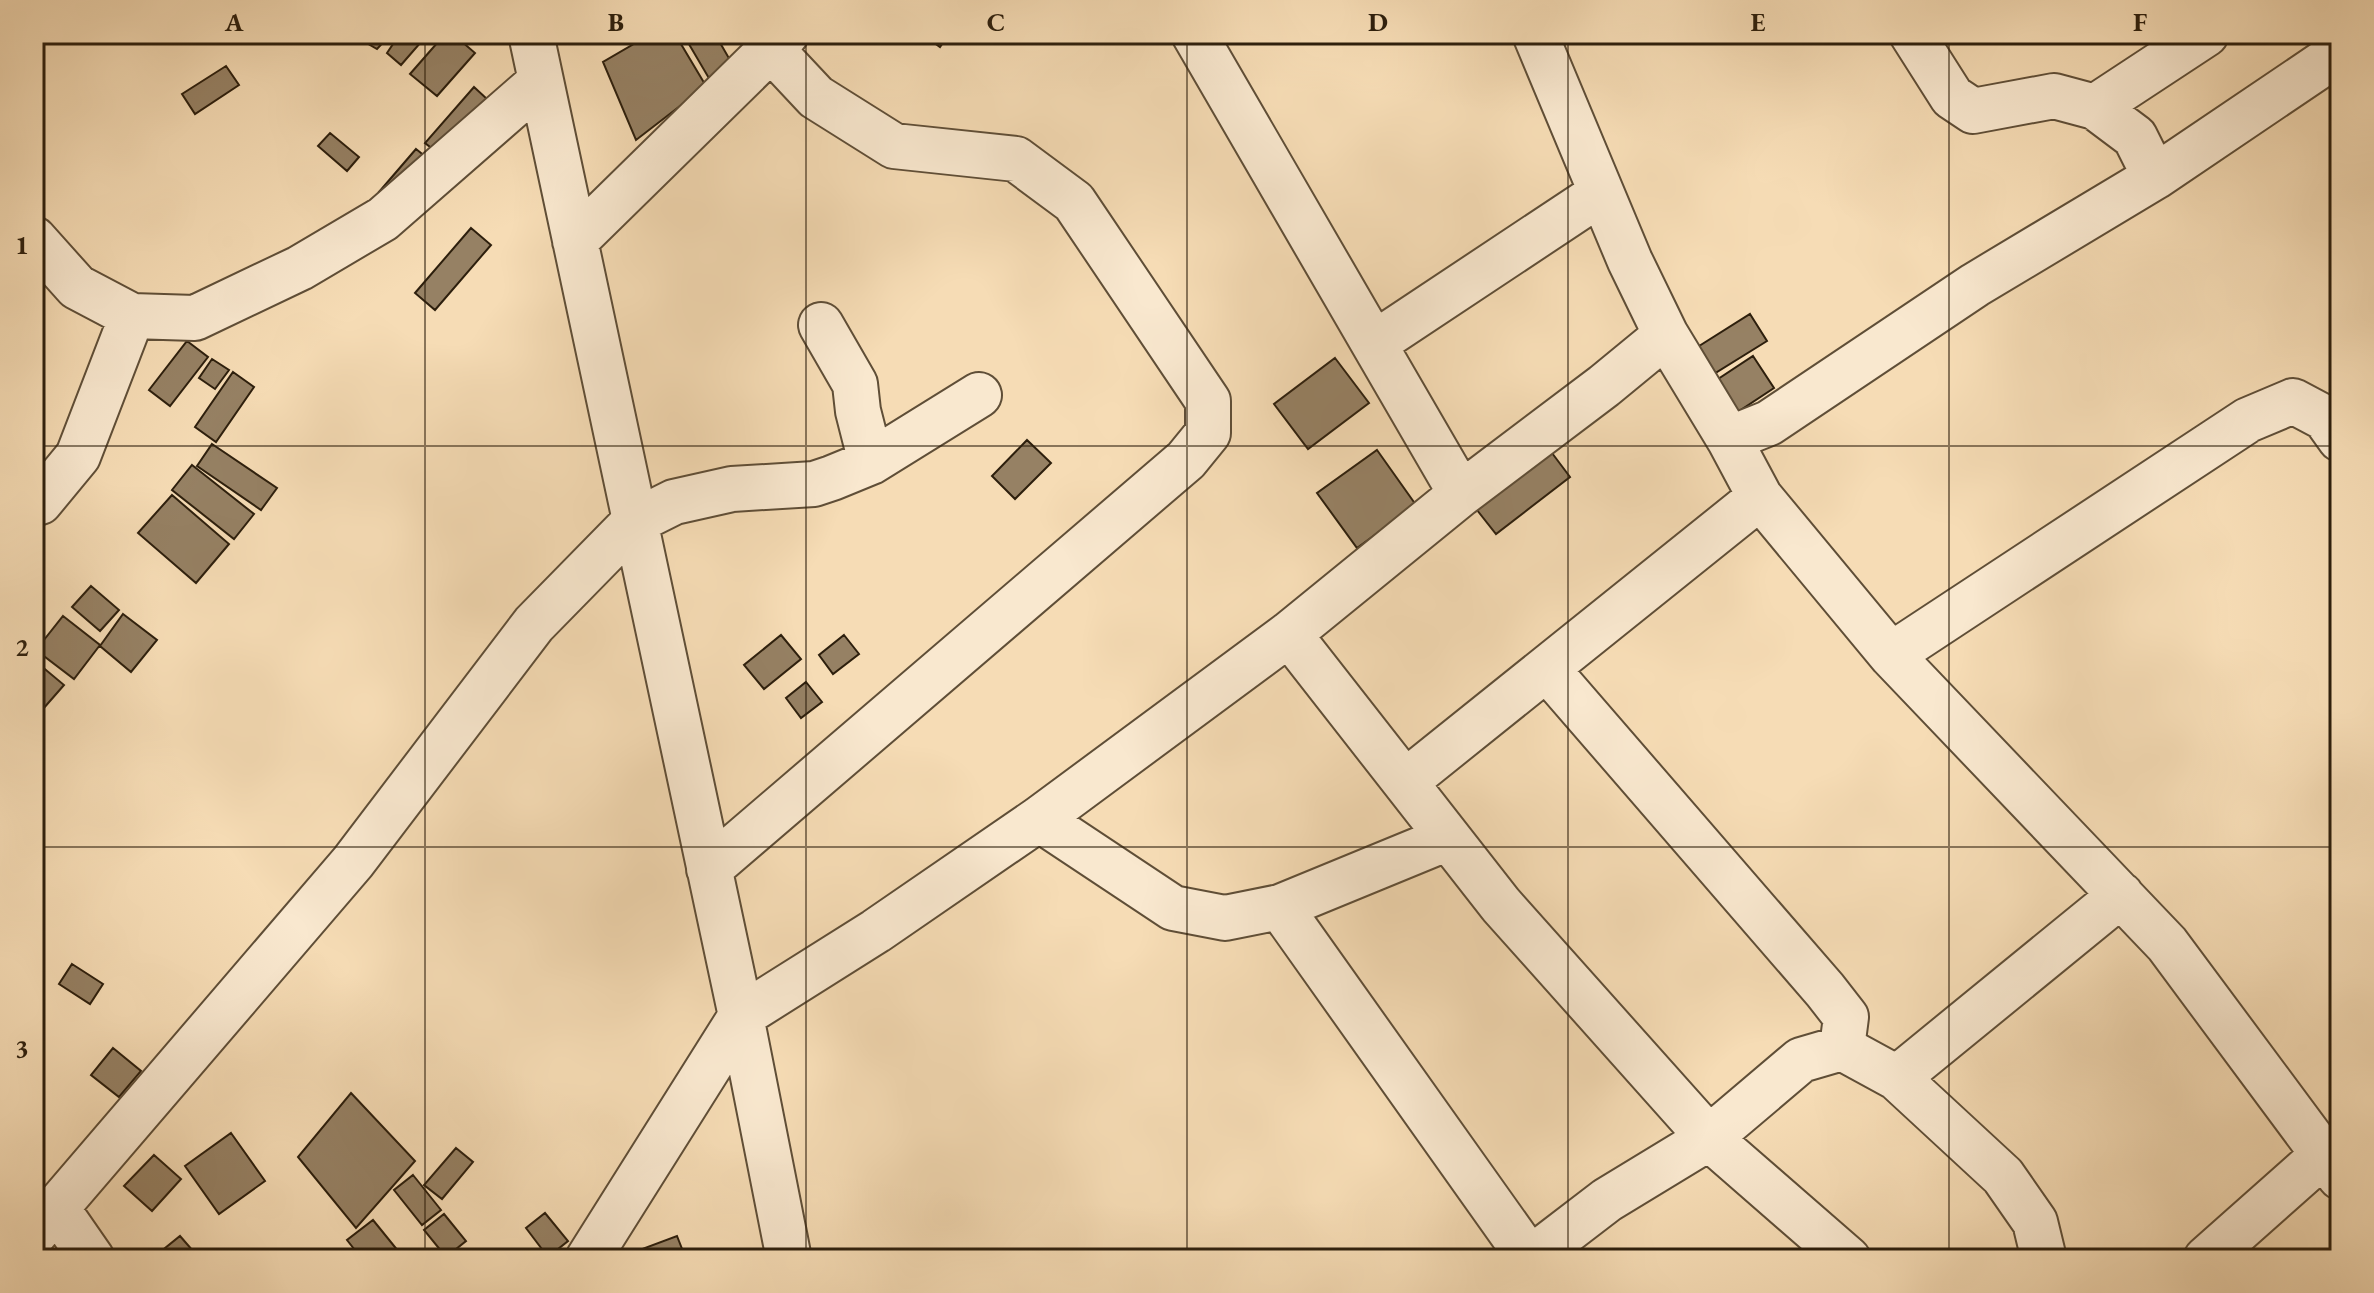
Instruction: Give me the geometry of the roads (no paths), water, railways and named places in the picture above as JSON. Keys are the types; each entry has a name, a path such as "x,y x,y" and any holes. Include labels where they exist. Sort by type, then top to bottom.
{"street":[{"path":"531,34 741,1016 789,1259"},
{"path":"1194,34 1461,494"},
{"path":"1535,34 1601,193 1666,335 1760,497 1891,655 2167,944 2331,1166 2206,1259"},
{"path":"1912,34 1952,97 1973,111 2054,96 2095,107 2135,137 2155,177"},
{"path":"2095,107 2206,34"},
{"path":"575,241 778,41 816,97 894,146 1016,159 1074,202 1208,401 1208,433 1186,460 709,869"},
{"path":"1729,439 1769,423 1975,285 2155,177 2340,52"},
{"path":"34,239 77,287 132,316 195,318 312,261 383,219 541,81"},
{"path":"1375,343 1601,193"},
{"path":"34,504 40,502 78,456 132,316"},
{"path":"821,325 855,384 858,411 871,462"},
{"path":"588,1259 741,1016 876,931 1039,819 1289,634 1461,494 1666,335"},
{"path":"92,1259 45,1220 353,862 534,624 634,522 674,502 732,489 814,484 871,462 979,395"},
{"path":"1891,655 2248,420 2293,401 2325,418 2340,439"},
{"path":"1405,782 1760,497"},
{"path":"1289,634 1501,905 1709,1138 1848,1259"},
{"path":"1547,669 1825,990 1846,1017 1842,1048"},
{"path":"1039,819 1173,908 1225,918 1280,907 1448,838"},
{"path":"1897,1078 2121,895"},
{"path":"1280,907 1530,1259 1607,1200 1709,1138 1801,1060 1842,1048 1897,1078 2003,1176 2035,1222 2044,1259"}]}
